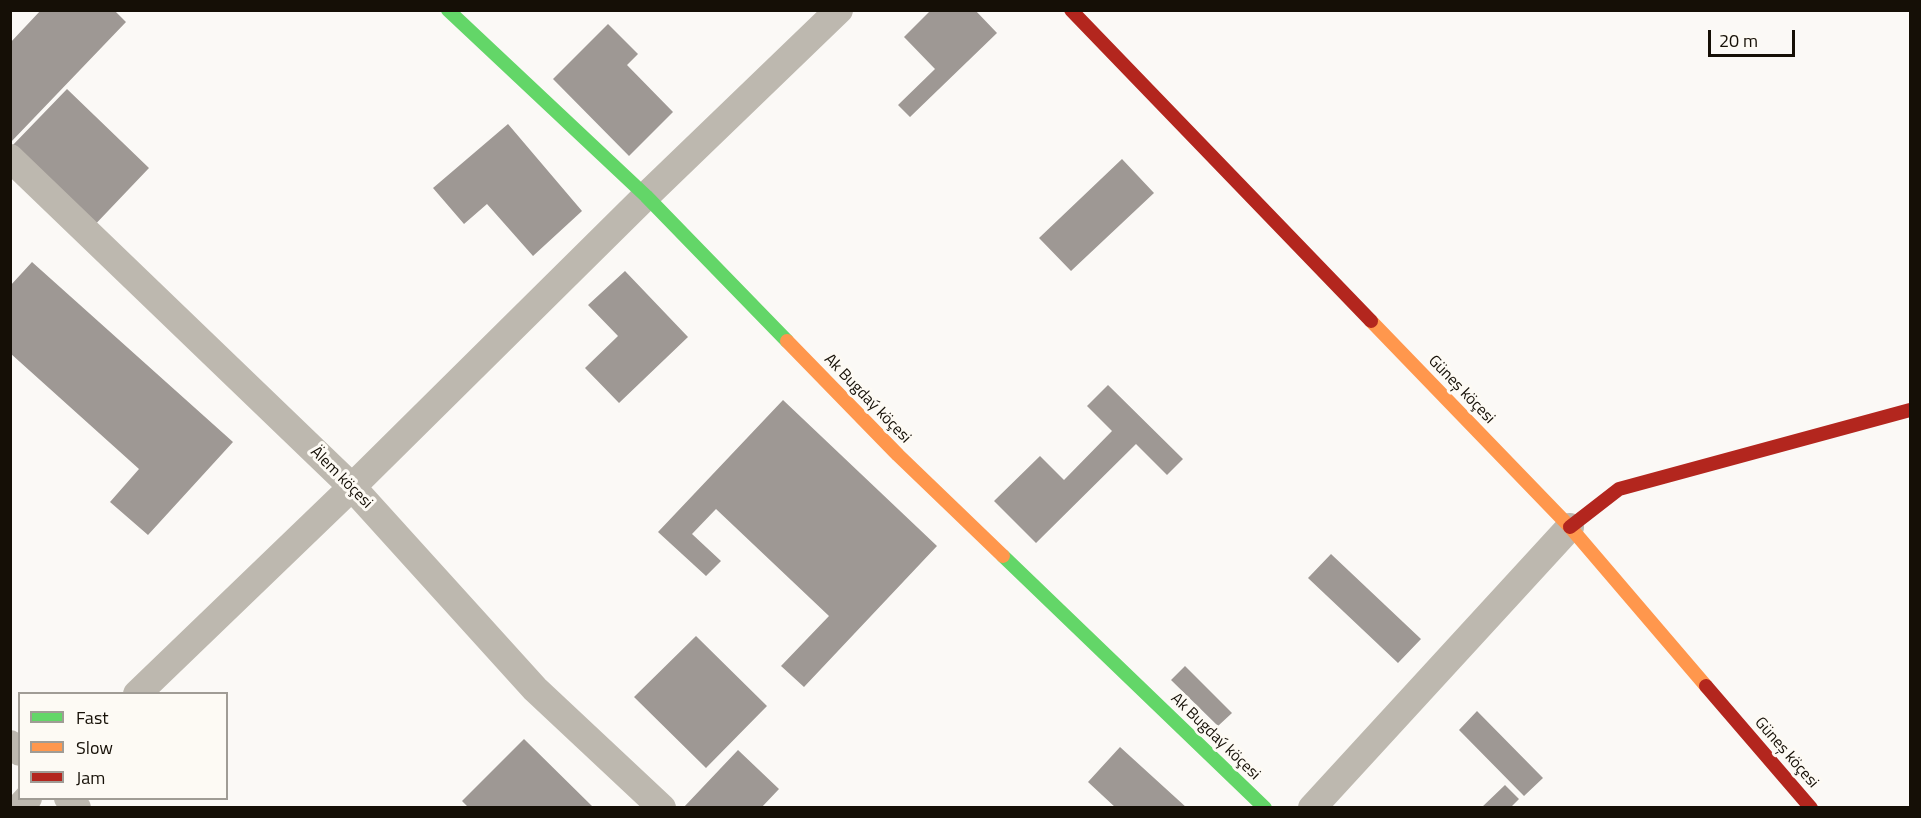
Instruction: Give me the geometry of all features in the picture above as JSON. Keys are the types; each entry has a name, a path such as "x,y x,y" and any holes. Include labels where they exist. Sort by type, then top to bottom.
{"street":[{"name":"Ak Bugdaý köçesi","path":"448,10 646,196 898,455 1264,807"},
{"path":"138,692 352,487 646,196 839,10"},
{"name":"Güneş köçesi","path":"1071,10 1570,527 1811,807"},
{"name":"Älem köçesi","path":"10,158 352,487 535,689 662,807"},
{"path":"1312,807 1570,527 1619,489 1911,410"}],"building":[{"path":"41,10 114,10 126,22 10,143 10,43"},
{"path":"931,10 975,10 997,33 910,117 898,105 935,69 904,37"},
{"path":"608,24 638,54 627,65 673,112 629,156 553,79"},
{"path":"67,89 149,168 88,232 10,148"},
{"path":"508,124 582,211 533,256 487,204 464,224 433,188"},
{"path":"1122,159 1154,193 1071,271 1039,238"},
{"path":"32,262 233,442 148,535 110,502 139,469 10,353 10,286"},
{"path":"625,271 688,337 619,403 585,368 618,336 588,305"},
{"path":"1108,385 1183,459 1167,475 1136,444 1036,543 994,501 1040,456 1064,480 1112,431 1087,406"},
{"path":"783,400 937,546 804,687 781,666 829,616 716,509 692,534 721,561 706,576 658,532"},
{"path":"1331,554 1421,639 1398,663 1308,578"},
{"path":"696,636 767,706 706,768 634,697"},
{"path":"1185,666 1232,713 1218,726 1171,680"},
{"path":"1477,711 1543,778 1524,796 1459,730"},
{"path":"524,739 594,808 469,808 462,801"},
{"path":"1120,747 1187,808 1116,808 1088,782"},
{"path":"738,750 779,789 761,808 683,808"},
{"path":"1505,785 1519,799 1510,808 1481,808"}],"traffic: fast":[{"path":"448,10 646,196 787,341"},
{"path":"1003,556 1265,808"}],"traffic: slow":[{"path":"1371,321 1570,527 1706,686"},
{"path":"787,341 898,455 1003,556"}],"traffic: jam":[{"path":"1071,10 1371,321"},
{"path":"1570,527 1619,489 1910,410"},
{"path":"1706,686 1811,808"}]}
